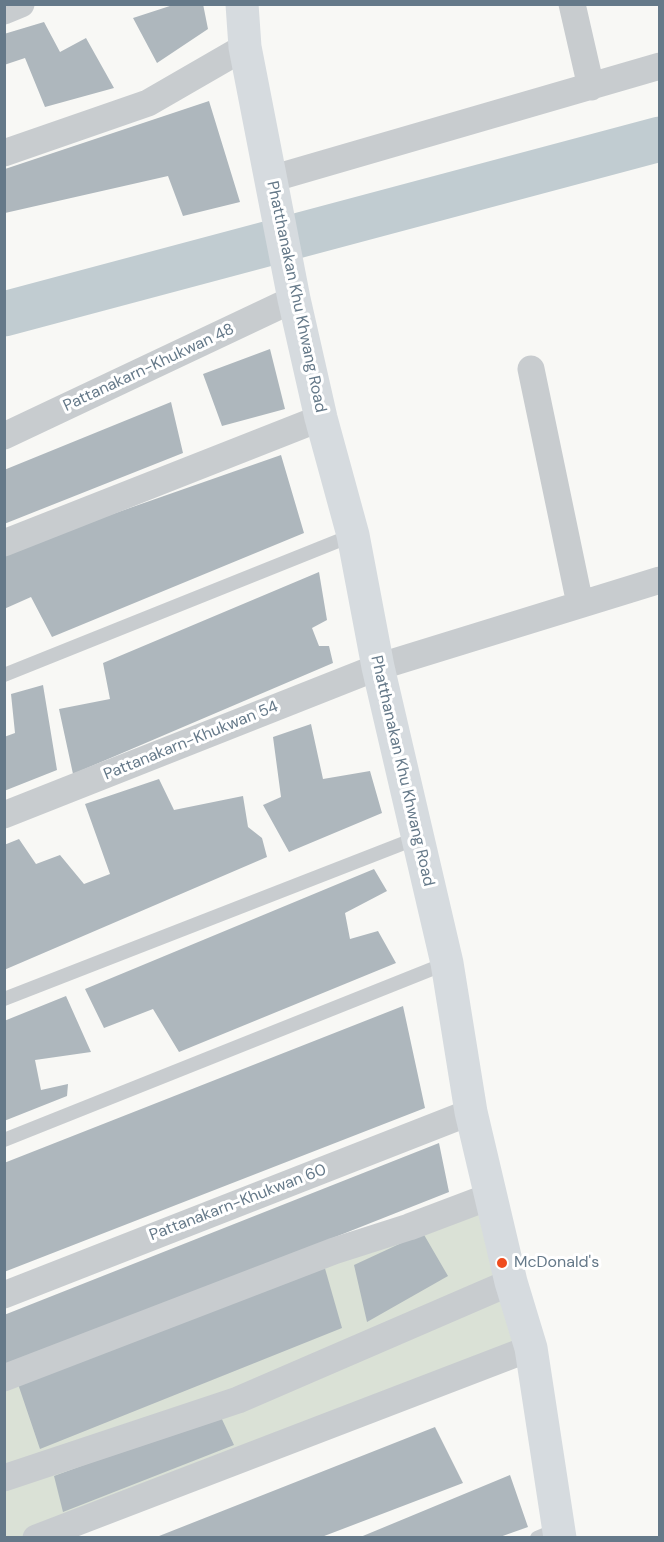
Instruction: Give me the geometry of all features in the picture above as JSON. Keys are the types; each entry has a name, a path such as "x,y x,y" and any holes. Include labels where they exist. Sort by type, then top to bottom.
{"main road":[{"name":"Phatthanakan Khu Khwang Road","path":"242,4 245,47 294,299 321,418 353,535 378,667 447,963 471,1112 510,1282 531,1348 552,1535"}],"street":[{"path":"4,11 21,4"},
{"path":"572,4 591,87"},
{"path":"4,153 148,103 245,47"},
{"path":"272,182 660,66"},
{"name":"Pattanakarn-Khukwan 48","path":"4,436 294,299"},
{"path":"531,369 580,604"},
{"path":"4,543 321,418"},
{"name":"Pattanakarn-Khukwan 54","path":"4,814 378,667 660,580"},
{"name":"Pattanakarn-Khukwan 60","path":"4,1295 471,1112"},
{"path":"4,1378 334,1251 409,1227 491,1196"},
{"path":"4,1478 238,1400 510,1282"},
{"path":"36,1538 531,1348"}],"lane":[{"path":"4,675 353,535"},
{"path":"4,999 417,838"},
{"path":"4,1140 447,963"}],"shaded area":[{"path":"491,1196 531,1348 36,1537 5,1538 5,1371"}],"building":[{"path":"176,4 203,4 208,29 157,63 133,18"},
{"path":"44,22 60,52 86,38 114,88 45,107 25,58 4,65 4,34"},
{"path":"209,101 240,202 183,216 168,176 5,213 5,169"},
{"path":"270,349 285,409 222,426 203,374"},
{"path":"171,402 183,453 4,524 4,470"},
{"path":"281,455 304,533 52,637 31,597 4,609 4,552"},
{"path":"319,572 327,620 312,628 319,646 329,646 333,663 73,774 59,709 110,699 103,663"},
{"path":"43,685 57,770 4,791 4,737 15,733 11,694"},
{"path":"311,724 323,779 370,771 382,813 289,852 263,805 281,797 273,737"},
{"path":"159,779 174,810 243,796 248,827 262,838 267,857 4,970 4,845 19,839 36,864 60,855 84,884 110,874 85,804"},
{"path":"374,869 387,891 345,913 350,939 378,931 396,963 179,1052 153,1009 104,1028 85,989"},
{"path":"66,996 91,1052 35,1060 41,1090 68,1084 67,1096 4,1121 4,1021"},
{"path":"403,1006 425,1108 4,1272 4,1163"},
{"path":"439,1143 449,1192 4,1368 4,1315"},
{"path":"423,1233 448,1276 367,1322 354,1265"},
{"path":"324,1265 342,1328 40,1449 18,1384"},
{"path":"220,1415 234,1445 63,1512 54,1476"},
{"path":"435,1427 463,1483 319,1538 154,1538"},
{"path":"510,1475 528,1527 497,1538 358,1538"}],"waterway":[{"path":"4,314 660,139"}],"place":[{"name":"McDonald's","path":"502,1263"}]}
